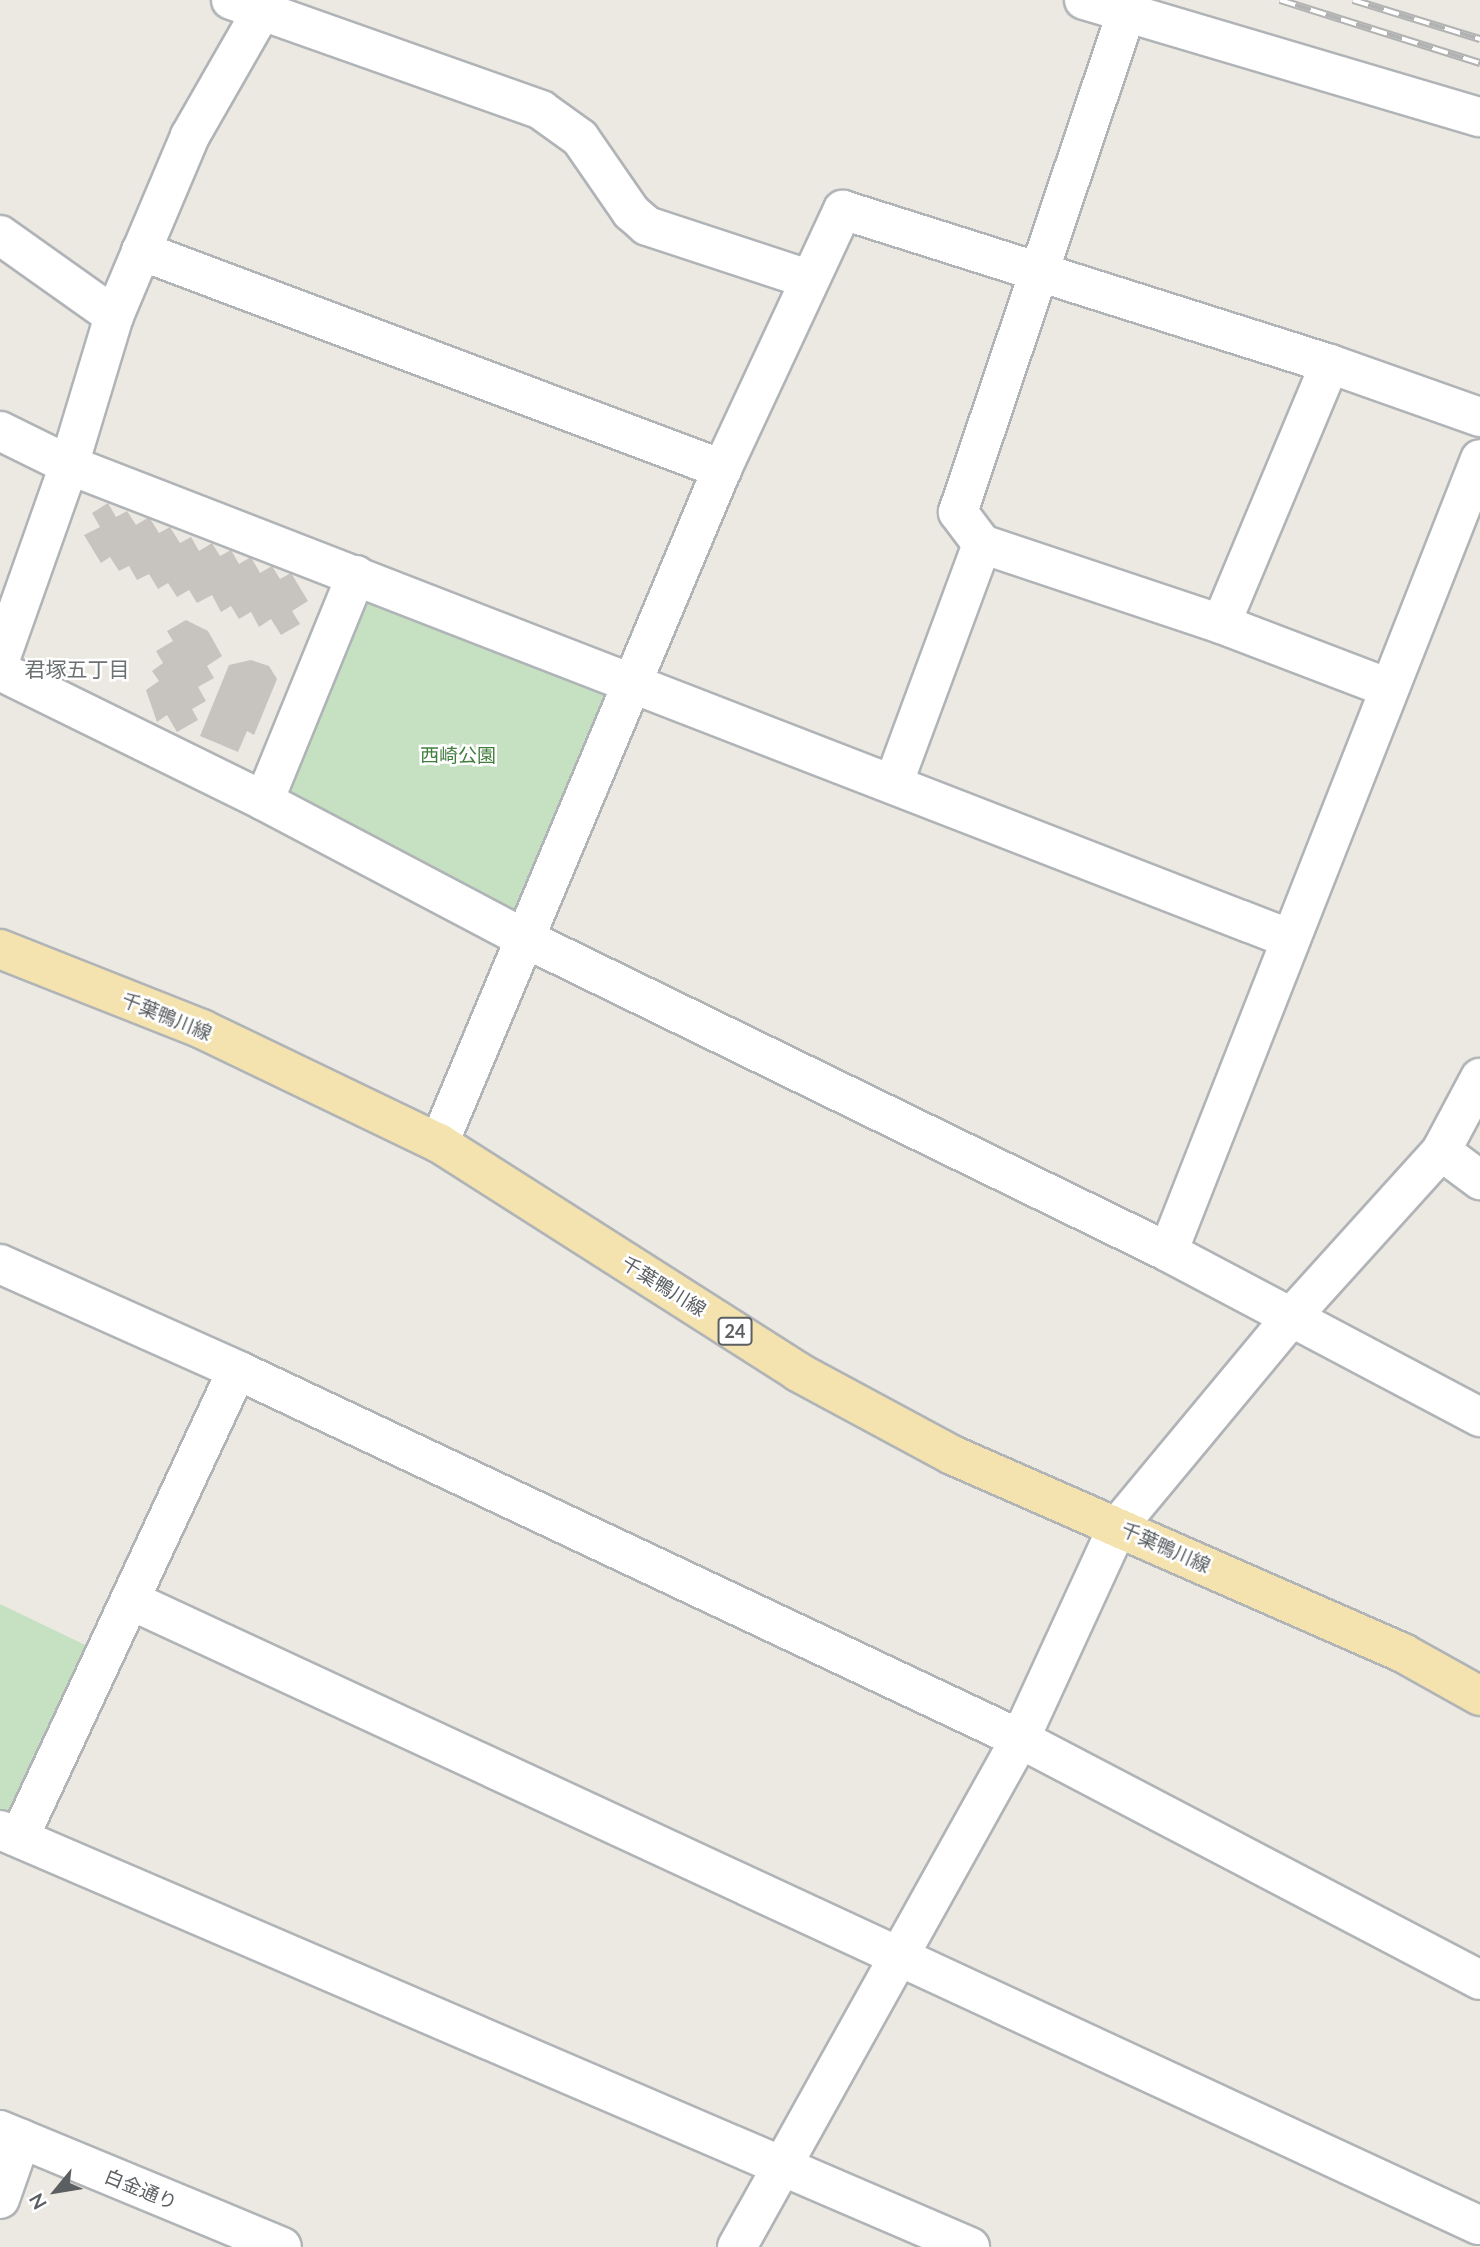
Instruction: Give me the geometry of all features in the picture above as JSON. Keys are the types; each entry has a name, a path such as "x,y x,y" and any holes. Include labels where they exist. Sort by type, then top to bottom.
{"main road":[{"name":"千葉鴨川線","path":"0,949 202,1029 439,1143 798,1371 952,1454 1403,1653 1480,1696"}],"street":[{"path":"1084,0 1480,117"},
{"path":"0,660 69,464 114,316 190,136 253,4 541,110 580,138 631,212 647,226 808,279"},
{"path":"1126,14 1041,276 958,512 982,544 1221,624 1389,688"},
{"path":"439,1143 522,937 634,681 722,469 808,279 843,209 1041,276 1330,364 1480,417"},
{"path":"0,235 114,316"},
{"path":"141,251 722,469"},
{"path":"1221,624 1330,364"},
{"path":"0,431 69,464 894,782 1288,938"},
{"path":"1168,1252 1288,938 1480,459"},
{"path":"894,782 982,544"},
{"path":"264,801 356,575"},
{"path":"0,671 264,801 522,937 1475,1404"},
{"path":"737,2247 1020,1739 1118,1526 1293,1315 1441,1151 1480,1078"},
{"path":"1441,1151 1480,1180"},
{"path":"0,1264 237,1370 1020,1739 1480,1980"},
{"path":"237,1370 132,1601 9,1834 970,2247"},
{"path":"132,1601 901,1955 1472,2231"},
{"path":"0,2199 11,2135"},
{"name":"白金通り","path":"11,2135 282,2247"}],"green space":[{"name":"西崎公園","path":"356,575 634,681 522,937 264,801"},
{"path":"0,1604 106,1655 0,1830"}],"building":[{"path":"108,503 116,517 127,511 136,525 149,517 159,533 170,527 180,543 191,537 199,551 212,543 220,556 231,550 239,564 251,557 260,573 272,566 280,579 291,573 308,601 292,611 300,624 281,635 271,619 259,627 251,612 239,619 231,606 221,612 212,595 197,603 189,590 177,597 168,583 158,589 149,574 137,580 129,566 119,571 110,557 101,563 84,535 100,527 92,513"},
{"path":"186,620 208,631 222,656 207,666 214,678 198,687 206,701 192,709 198,720 177,732 167,715 157,722 146,690 159,681 152,671 163,663 156,651 173,641 167,631"},
{"path":"251,660 269,666 277,679 254,735 247,731 238,752 200,736 229,665"}],"railway":[{"path":"1280,0 1480,63"},
{"path":"1353,0 1480,39"}],"district":[{"name":"君塚五丁目","path":"77,669"}]}
